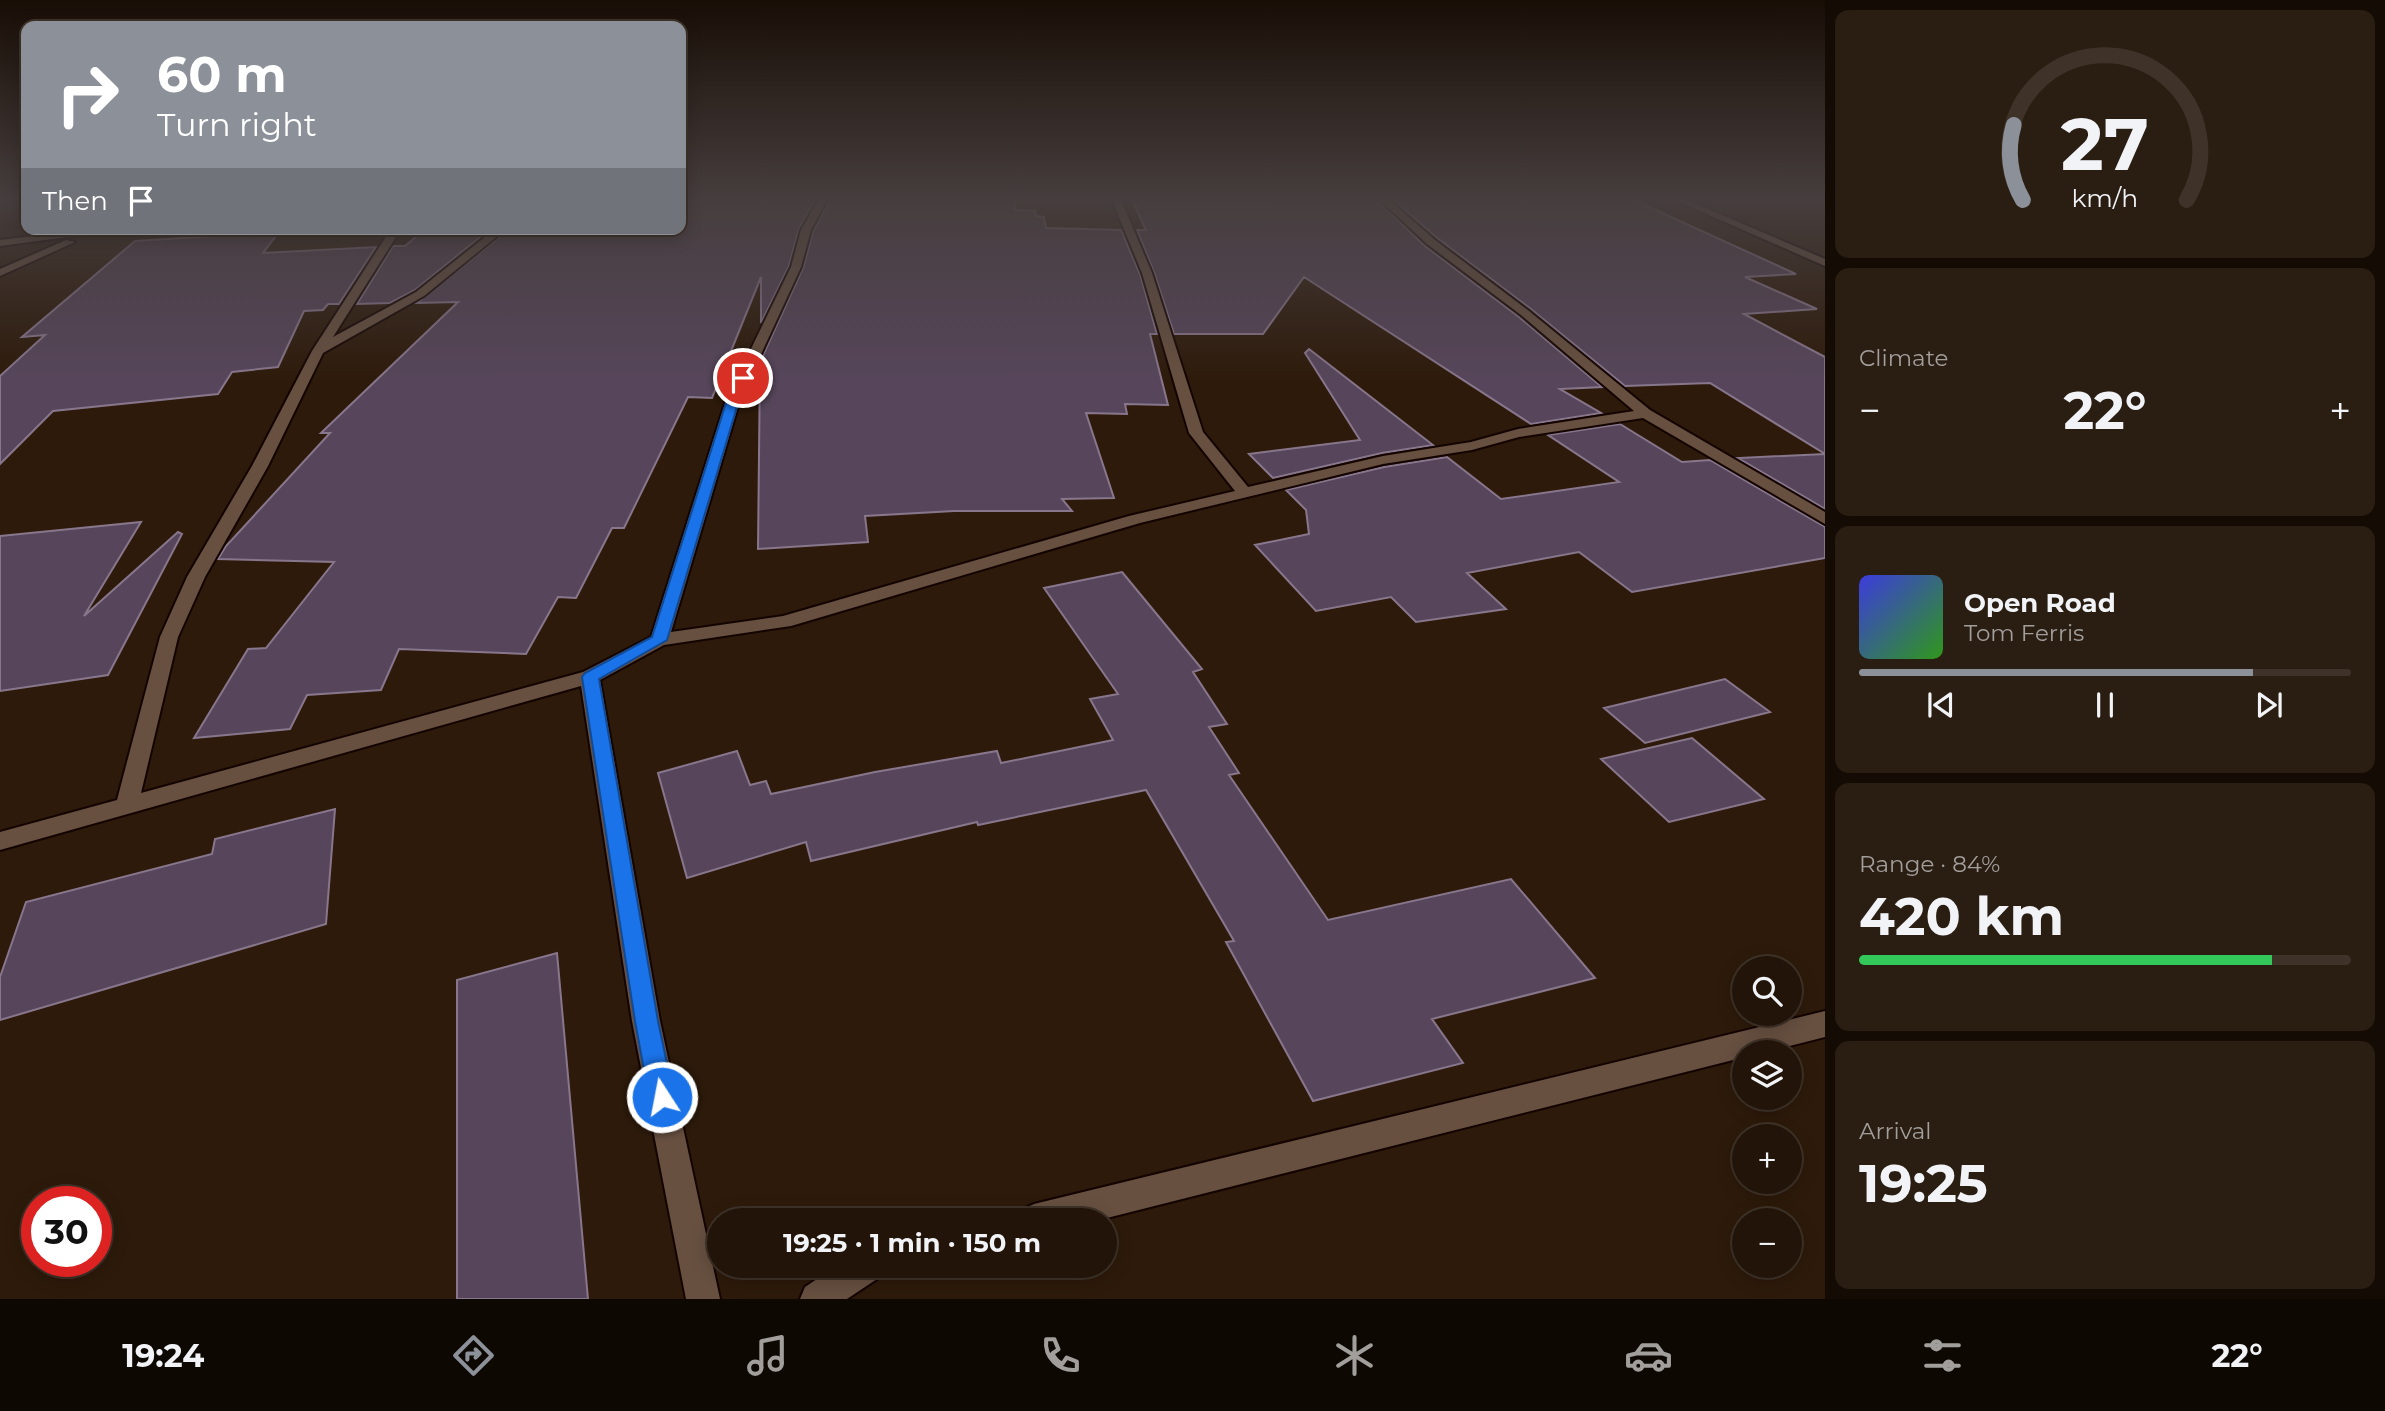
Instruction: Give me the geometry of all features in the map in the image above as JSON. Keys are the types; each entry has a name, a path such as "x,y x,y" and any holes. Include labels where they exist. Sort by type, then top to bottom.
{"street":[{"path":"0,273 29,261"},
{"path":"127,805 169,637 196,577 260,466 318,351 376,261"},
{"path":"318,351 420,294 462,261"},
{"path":"659,640 733,400 798,261"},
{"path":"1141,261 1196,433 1244,492"},
{"path":"1456,261 1525,313 1644,414 1825,519"},
{"path":"0,841 590,677 659,640 784,622 1135,519 1383,460 1472,446 1518,433 1644,414"},
{"path":"590,677 646,1021 704,1299"},
{"path":"1082,1208 1825,1024"},
{"path":"817,1299 848,1278"}],"building":[{"path":"112,261 367,261 339,304 328,304 323,310 304,311 278,367 232,372 218,394 53,411 0,464 0,376 45,335 22,337"},
{"path":"384,261 451,261 415,290 390,303 357,304"},
{"path":"470,261 790,261 761,323 761,277 712,398 688,397 624,528 612,528 576,598 558,597 526,654 399,649 381,690 307,695 290,729 194,738 248,649 266,648 334,562 218,559 226,546 330,433 321,433 458,302 417,303"},
{"path":"805,261 1134,261 1157,334 1150,334 1168,405 1125,404 1127,414 1086,413 1114,498 1062,499 1072,511 954,511 865,516 868,542 758,549 760,362"},
{"path":"1149,261 1444,261 1519,317 1602,387 1560,389 1601,413 1531,424 1304,277 1263,334 1174,334"},
{"path":"1467,261 1767,261 1796,274 1745,277 1817,309 1744,314 1825,357 1825,454 1710,383 1625,386"},
{"path":"1309,349 1433,445 1382,453 1273,478 1249,454 1360,440 1305,353"},
{"path":"1620,424 1682,462 1710,460 1825,527 1825,558 1632,592 1579,552 1467,573 1506,609 1416,622 1391,597 1316,611 1255,545 1309,534 1306,510 1286,490 1384,467 1447,457 1501,499 1619,482 1548,435"},
{"path":"1825,454 1825,509 1738,458"},
{"path":"141,522 84,616 178,532 182,534 108,675 0,691 0,536"},
{"path":"1122,572 1202,669 1193,672 1227,724 1209,727 1239,773 1229,775 1328,920 1511,879 1595,978 1432,1019 1463,1063 1313,1101 1226,942 1234,941 1146,790 978,825 977,822 811,861 806,842 687,878 658,773 737,751 750,785 766,781 771,794 875,772 997,751 1001,763 1113,740 1090,699 1118,694 1044,588"},
{"path":"1725,679 1770,712 1645,743 1604,708"},
{"path":"1692,738 1764,799 1669,822 1601,759"},
{"path":"335,809 326,924 0,1020 0,977 26,902 212,854 215,839"},
{"path":"557,953 588,1299 457,1299 457,980"}],"route":[{"path":"662,1097 646,1021 590,677 659,640 733,400 743,378"}]}
